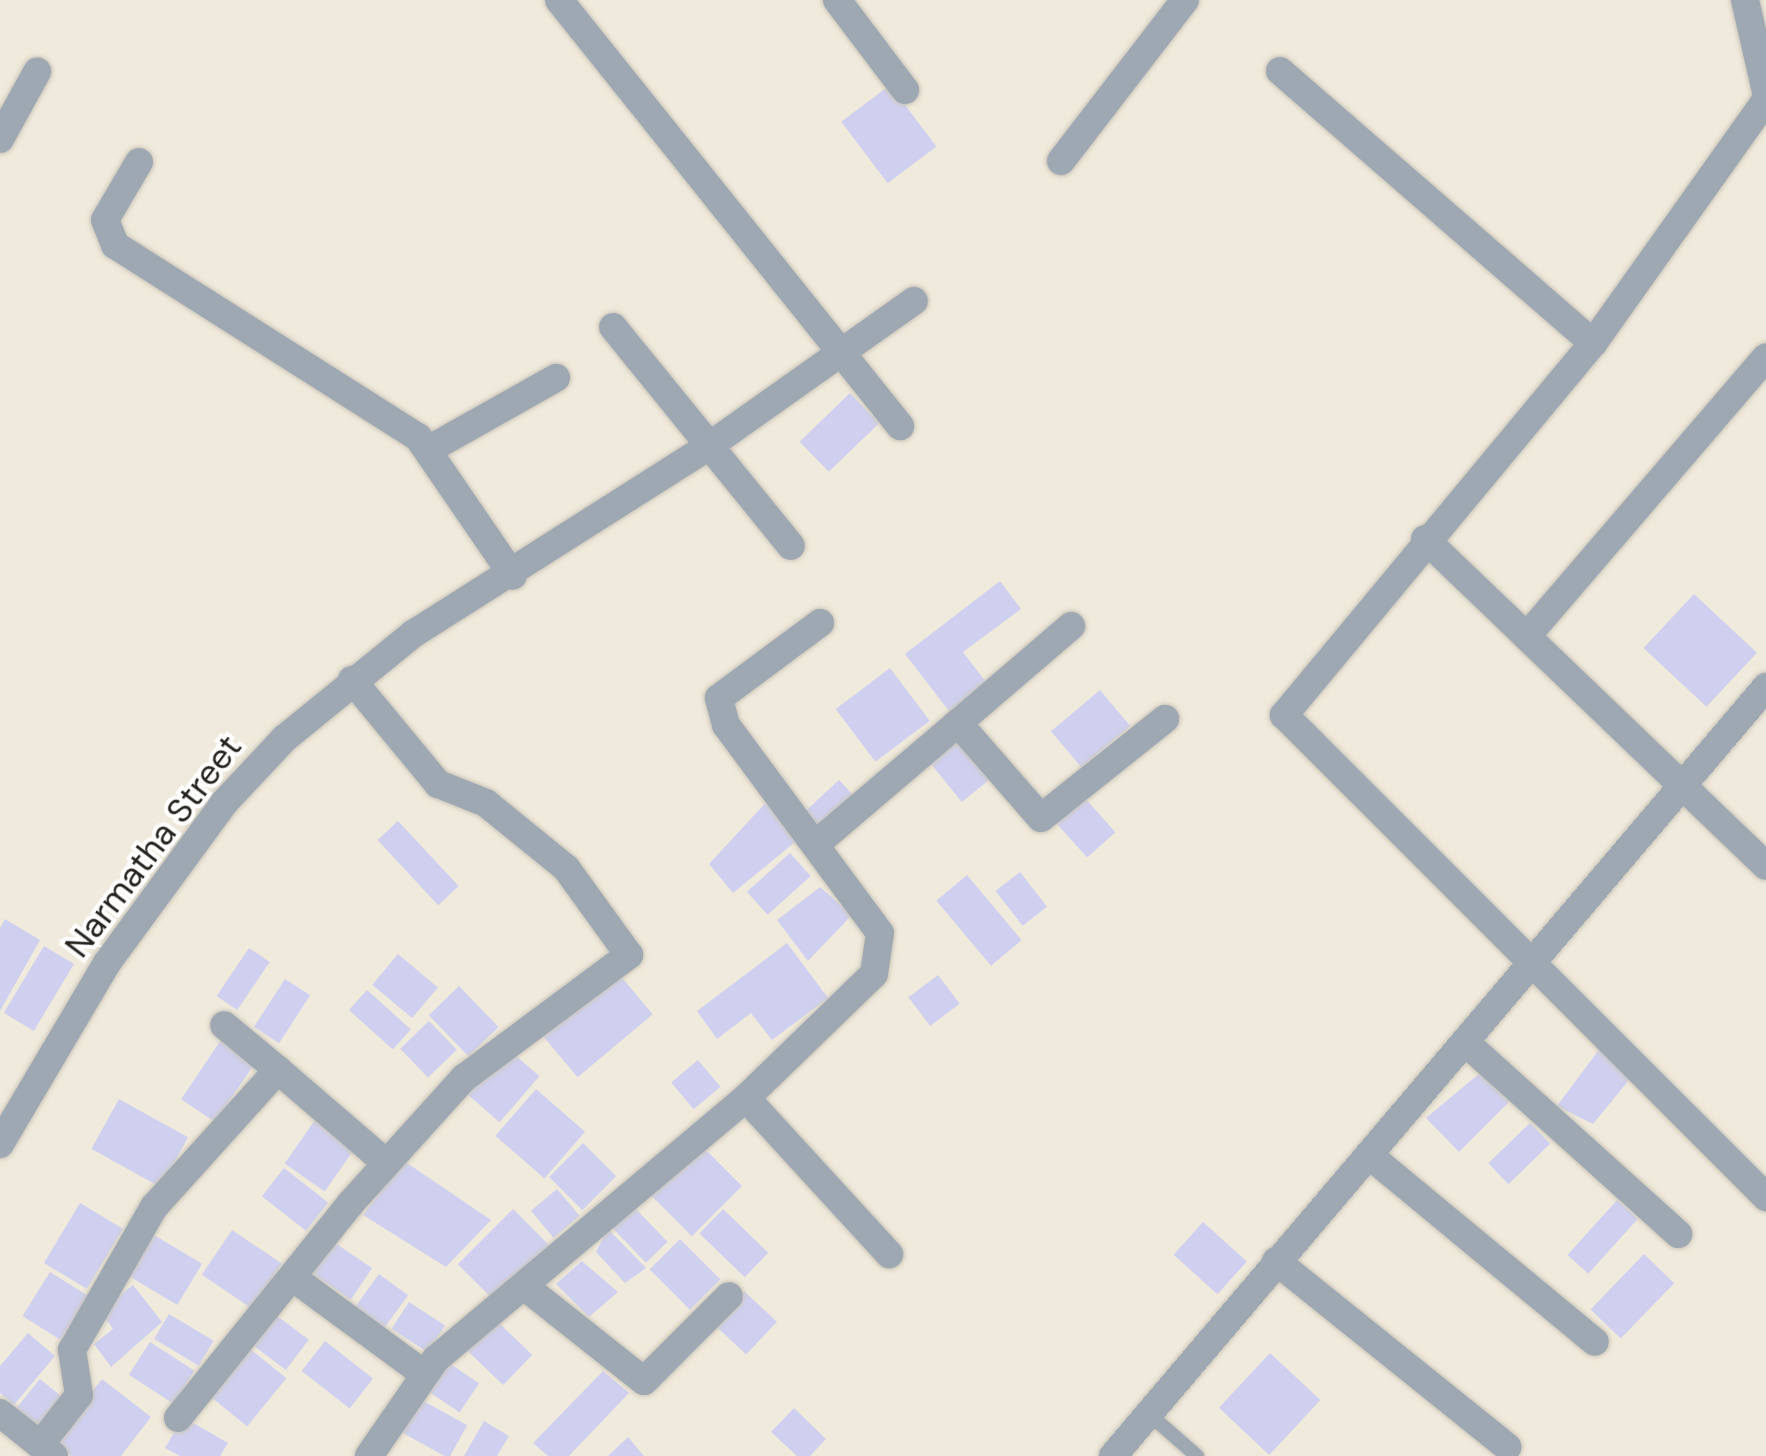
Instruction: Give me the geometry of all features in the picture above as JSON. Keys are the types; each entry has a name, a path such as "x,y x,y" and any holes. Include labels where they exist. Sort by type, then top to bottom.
{"street":[{"path":"559,0 840,356 900,426"},
{"path":"837,0 905,90"},
{"path":"1061,161 1185,0"},
{"path":"1745,0 1766,92"},
{"path":"1280,71 1593,343"},
{"path":"0,139 37,72"},
{"path":"1766,100 1593,343 1426,539 1284,715 1533,959 1766,1197"},
{"path":"139,162 105,220 114,244 428,450 513,576"},
{"name":"Narmatha Street","path":"0,1144 107,962 224,802 352,680 412,634 513,576 709,446 914,300"},
{"path":"613,327 791,546"},
{"path":"1527,636 1766,357"},
{"path":"428,450 556,378"},
{"path":"1426,539 1681,780 1766,866"},
{"path":"369,1456 424,1374 746,1098 874,974 882,955 880,933 726,725 719,698 820,623"},
{"path":"817,844 1072,626"},
{"path":"178,1418 386,1164 464,1078 629,954 566,868 486,803 438,784 352,680"},
{"path":"1113,1456 1465,1042 1681,780 1766,688"},
{"path":"958,724 1041,818 1165,719"},
{"path":"224,1025 386,1164"},
{"path":"1465,1042 1678,1234"},
{"path":"0,1413 47,1450 79,1395 72,1350 154,1207 278,1070"},
{"path":"746,1098 889,1254"},
{"path":"1369,1156 1595,1342"},
{"path":"1276,1261 1507,1447"},
{"path":"292,1276 424,1374"},
{"path":"524,1286 644,1381 729,1296"}],"lane":[{"path":"1149,1414 1197,1456"}],"building":[{"path":"890,85 936,146 888,183 841,122"},
{"path":"850,393 879,423 829,472 800,442"},
{"path":"1000,581 1021,609 963,652 986,682 949,711 905,654"},
{"path":"1694,594 1757,653 1706,707 1644,648"},
{"path":"890,668 930,721 875,762 836,709"},
{"path":"1100,690 1130,726 1081,767 1051,731"},
{"path":"955,738 989,780 962,802 928,760"},
{"path":"839,780 857,799 823,830 805,811"},
{"path":"1082,795 1115,832 1087,858 1054,820"},
{"path":"771,797 795,842 733,893 709,864"},
{"path":"398,821 459,886 438,905 378,840"},
{"path":"790,853 811,876 768,915 747,892"},
{"path":"1020,872 1047,907 1023,926 996,891"},
{"path":"967,875 1022,940 991,966 936,901"},
{"path":"820,887 852,915 808,961 777,920"},
{"path":"5,919 40,940 0,1011 0,928"},
{"path":"787,943 828,998 772,1040 751,1013 717,1039 697,1011"},
{"path":"44,946 74,964 34,1031 4,1013"},
{"path":"249,948 270,962 237,1010 217,996"},
{"path":"398,954 438,987 412,1018 372,985"},
{"path":"618,973 653,1014 578,1077 543,1036"},
{"path":"938,975 960,1004 930,1026 908,997"},
{"path":"285,979 310,995 279,1043 254,1027"},
{"path":"459,986 499,1027 468,1056 429,1015"},
{"path":"367,990 411,1029 393,1050 349,1010"},
{"path":"429,1021 457,1050 428,1078 400,1049"},
{"path":"223,1037 257,1060 215,1122 181,1099"},
{"path":"1601,1047 1634,1074 1593,1124 1557,1106"},
{"path":"507,1048 539,1076 499,1122 467,1094"},
{"path":"698,1060 720,1087 694,1109 671,1082"},
{"path":"1480,1073 1509,1102 1459,1152 1426,1118"},
{"path":"536,1089 585,1132 544,1178 495,1136"},
{"path":"119,1099 188,1137 160,1187 91,1149"},
{"path":"315,1120 355,1148 325,1192 285,1163"},
{"path":"1530,1123 1550,1144 1508,1184 1488,1163"},
{"path":"583,1143 616,1176 582,1210 549,1177"},
{"path":"701,1145 742,1186 692,1236 651,1195"},
{"path":"404,1161 491,1220 446,1267 363,1215"},
{"path":"284,1168 328,1202 306,1231 262,1196"},
{"path":"557,1189 579,1216 553,1238 531,1211"},
{"path":"1617,1200 1638,1219 1588,1274 1567,1255"},
{"path":"80,1203 123,1229 87,1289 44,1263"},
{"path":"630,1203 668,1242 646,1263 608,1224"},
{"path":"513,1209 550,1246 495,1301 458,1264"},
{"path":"723,1209 768,1253 745,1277 699,1233"},
{"path":"1203,1222 1247,1261 1217,1294 1174,1255"},
{"path":"608,1229 646,1268 625,1283 596,1252"},
{"path":"232,1230 282,1264 252,1308 202,1275"},
{"path":"154,1235 202,1264 177,1305 129,1276"},
{"path":"329,1239 372,1268 351,1300 308,1271"},
{"path":"680,1239 720,1279 690,1310 650,1269"},
{"path":"1644,1254 1674,1283 1621,1339 1591,1309"},
{"path":"582,1261 618,1292 589,1317 556,1284"},
{"path":"50,1272 88,1296 61,1340 22,1316"},
{"path":"379,1274 408,1295 384,1328 355,1307"},
{"path":"133,1285 162,1322 111,1367 94,1344 113,1329 100,1311"},
{"path":"744,1291 777,1322 746,1355 713,1324"},
{"path":"409,1302 445,1325 428,1352 392,1329"},
{"path":"272,1312 309,1340 286,1370 249,1342"},
{"path":"169,1314 214,1341 199,1366 154,1339"},
{"path":"492,1316 532,1355 503,1385 463,1346"},
{"path":"28,1333 55,1356 14,1405 0,1393 0,1366"},
{"path":"325,1341 373,1379 350,1408 302,1371"},
{"path":"150,1342 194,1371 173,1404 129,1375"},
{"path":"249,1348 286,1378 247,1426 210,1396"},
{"path":"1270,1353 1320,1400 1269,1455 1219,1408"},
{"path":"446,1361 479,1383 460,1412 426,1390"},
{"path":"603,1371 629,1393 569,1456 548,1456 533,1443"},
{"path":"40,1379 65,1399 36,1435 11,1415"},
{"path":"102,1379 151,1417 121,1456 71,1456 53,1442"},
{"path":"420,1399 467,1425 450,1456 402,1432"},
{"path":"794,1408 826,1439 810,1456 797,1456 771,1432"},
{"path":"183,1417 228,1443 220,1456 180,1456 165,1448"},
{"path":"484,1421 509,1436 497,1456 464,1456"},
{"path":"628,1437 644,1456 608,1456"}]}
